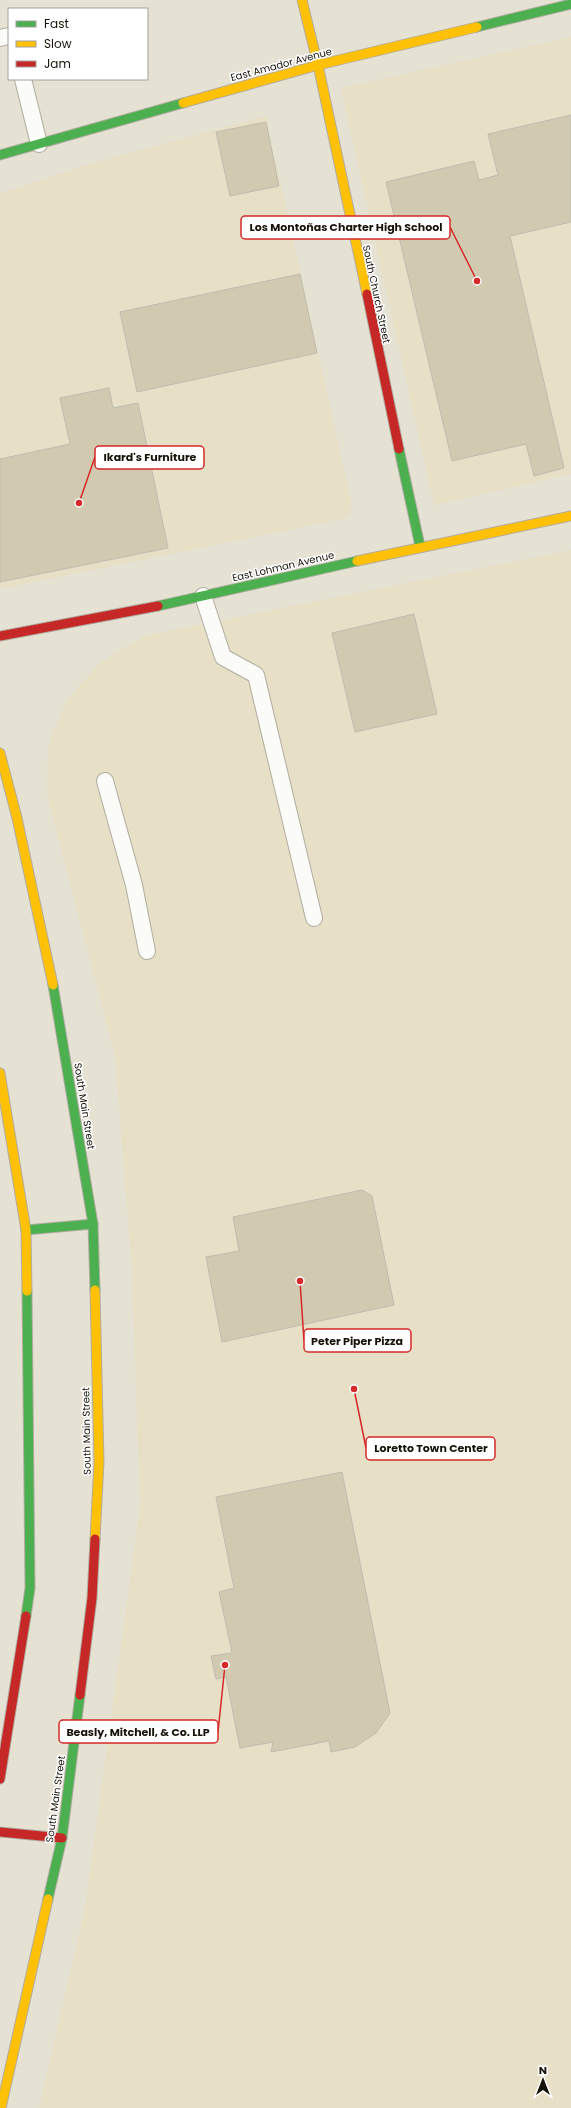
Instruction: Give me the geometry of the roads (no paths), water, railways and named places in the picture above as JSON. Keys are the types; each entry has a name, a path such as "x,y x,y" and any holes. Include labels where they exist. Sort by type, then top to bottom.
{"main road":[{"name":"South Church Street","path":"302,0 318,65 420,546"},
{"name":"East Amador Avenue","path":"0,155 318,65 571,4"},
{"name":"East Lohman Avenue","path":"0,636 141,610 420,546 571,516"},
{"name":"South Main Street","path":"0,753 17,818 56,999 93,1224 99,1462 92,1598 62,1838 1,2108"},
{"path":"0,1073 26,1230 30,1588 0,1779"},
{"path":"26,1230 93,1224"},
{"path":"0,1832 62,1838"}],"lane":[{"path":"22,80 39,144"},
{"path":"202,596 223,657 256,675 314,918"},
{"path":"105,781 134,885 147,951"}],"place":[{"name":"Los Montoñas Charter High School","path":"477,281"},
{"name":"Ikard's Furniture","path":"79,503"},
{"name":"Peter Piper Pizza","path":"300,1281"},
{"name":"Loretto Town Center","path":"354,1389"},
{"name":"Beasly, Mitchell, & Co. LLP","path":"225,1665"}]}
